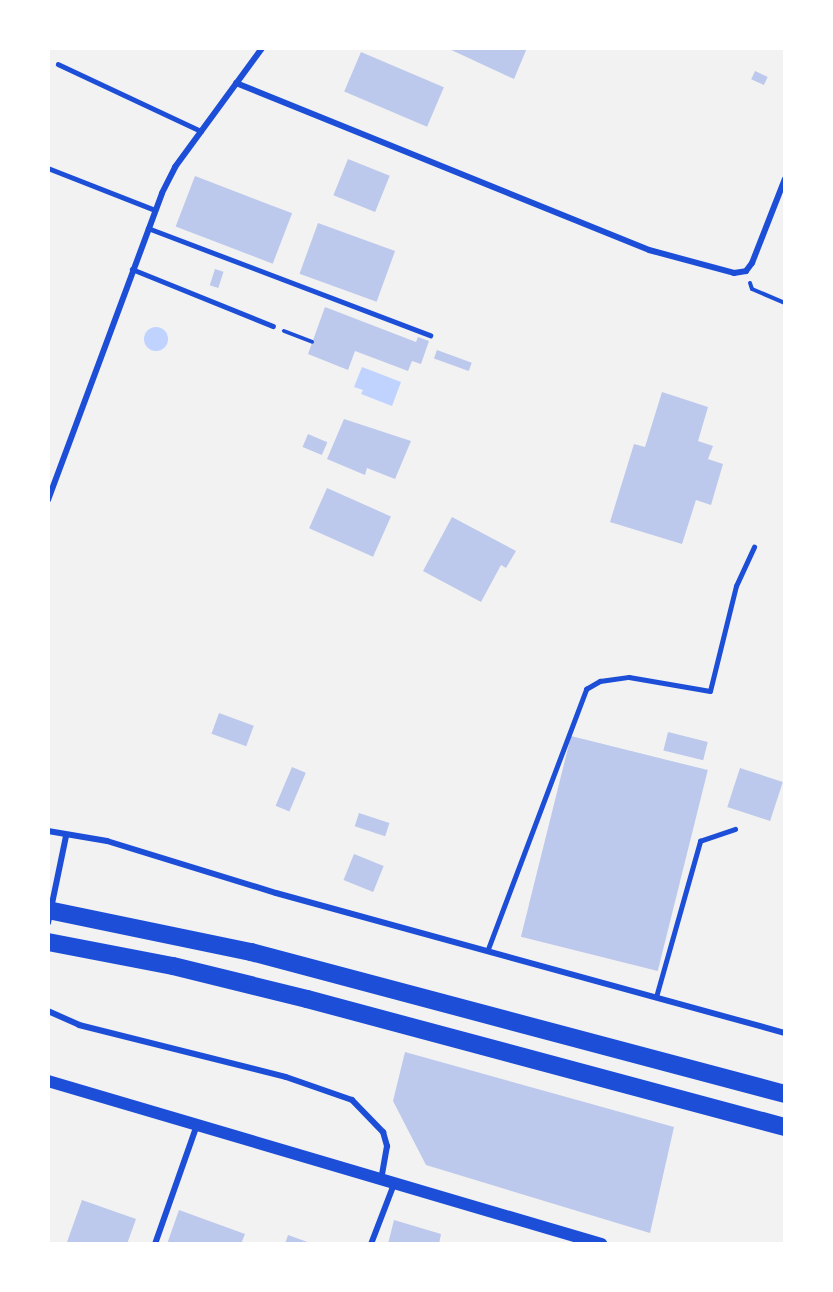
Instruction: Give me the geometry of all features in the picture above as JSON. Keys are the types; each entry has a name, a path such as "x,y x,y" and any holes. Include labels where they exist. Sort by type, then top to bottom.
{"highway":[{"path":"48,910 251,952 785,1094"},
{"path":"48,942 173,966 785,1127"}],"main road":[{"path":"48,1081 602,1244"}],"street":[{"path":"48,500 132,269 175,167 262,48"},
{"path":"236,83 649,250 723,271 746,271 785,179"},
{"path":"48,831 66,836 107,841 276,893 488,949 785,1033"},
{"path":"48,923 66,836"},
{"path":"48,1011 79,1025 286,1077 352,1100 383,1132 387,1146 381,1179"},
{"path":"155,1244 197,1125"},
{"path":"371,1244 395,1183"}],"lane":[{"path":"58,64 201,131"},
{"path":"48,168 155,210"},
{"path":"148,228 430,335"},
{"path":"132,269 273,326"},
{"path":"488,949 586,688 600,681 629,677 710,691 736,586 754,547"},
{"path":"656,997 700,841 735,829"}],"path":[{"path":"746,271 752,289 785,303"},
{"path":"273,326 312,342"}],"water":[{"path":"151,327 161,327 168,334 168,344 161,351 151,351 144,344 144,334"},
{"path":"362,367 401,382 392,406 361,394 363,390 354,387"}],"building":[{"path":"447,48 527,48 514,79"},
{"path":"361,52 444,87 427,127 344,92"},
{"path":"755,71 768,77 764,85 751,79"},
{"path":"348,159 390,176 375,212 333,195"},
{"path":"195,176 292,213 273,264 176,226"},
{"path":"318,223 395,251 377,302 300,274"},
{"path":"215,269 224,272 218,288 210,285"},
{"path":"325,307 416,342 418,337 429,341 421,364 412,361 408,371 355,351 348,370 308,354"},
{"path":"437,350 472,363 469,371 434,358"},
{"path":"662,392 708,407 698,441 713,446 708,459 723,464 711,505 696,500 682,544 610,522 634,444 645,447"},
{"path":"344,419 411,441 395,479 367,468 365,475 327,459"},
{"path":"308,434 327,442 322,455 303,447"},
{"path":"327,488 391,516 373,557 309,528"},
{"path":"452,517 516,551 506,568 501,565 481,602 423,571"},
{"path":"219,713 254,726 246,746 211,734"},
{"path":"668,732 708,742 703,760 663,750"},
{"path":"571,736 708,770 658,971 521,937"},
{"path":"292,767 306,773 289,812 276,806"},
{"path":"740,768 783,782 770,821 727,807"},
{"path":"359,813 389,823 385,836 355,826"},
{"path":"354,854 384,866 373,892 344,880"},
{"path":"405,1052 674,1127 650,1233 426,1165 393,1101"},
{"path":"82,1200 136,1219 127,1244 67,1242"},
{"path":"179,1210 245,1234 241,1244 167,1244"},
{"path":"394,1220 441,1234 439,1244 388,1244"},
{"path":"288,1235 313,1244 285,1244"}]}
